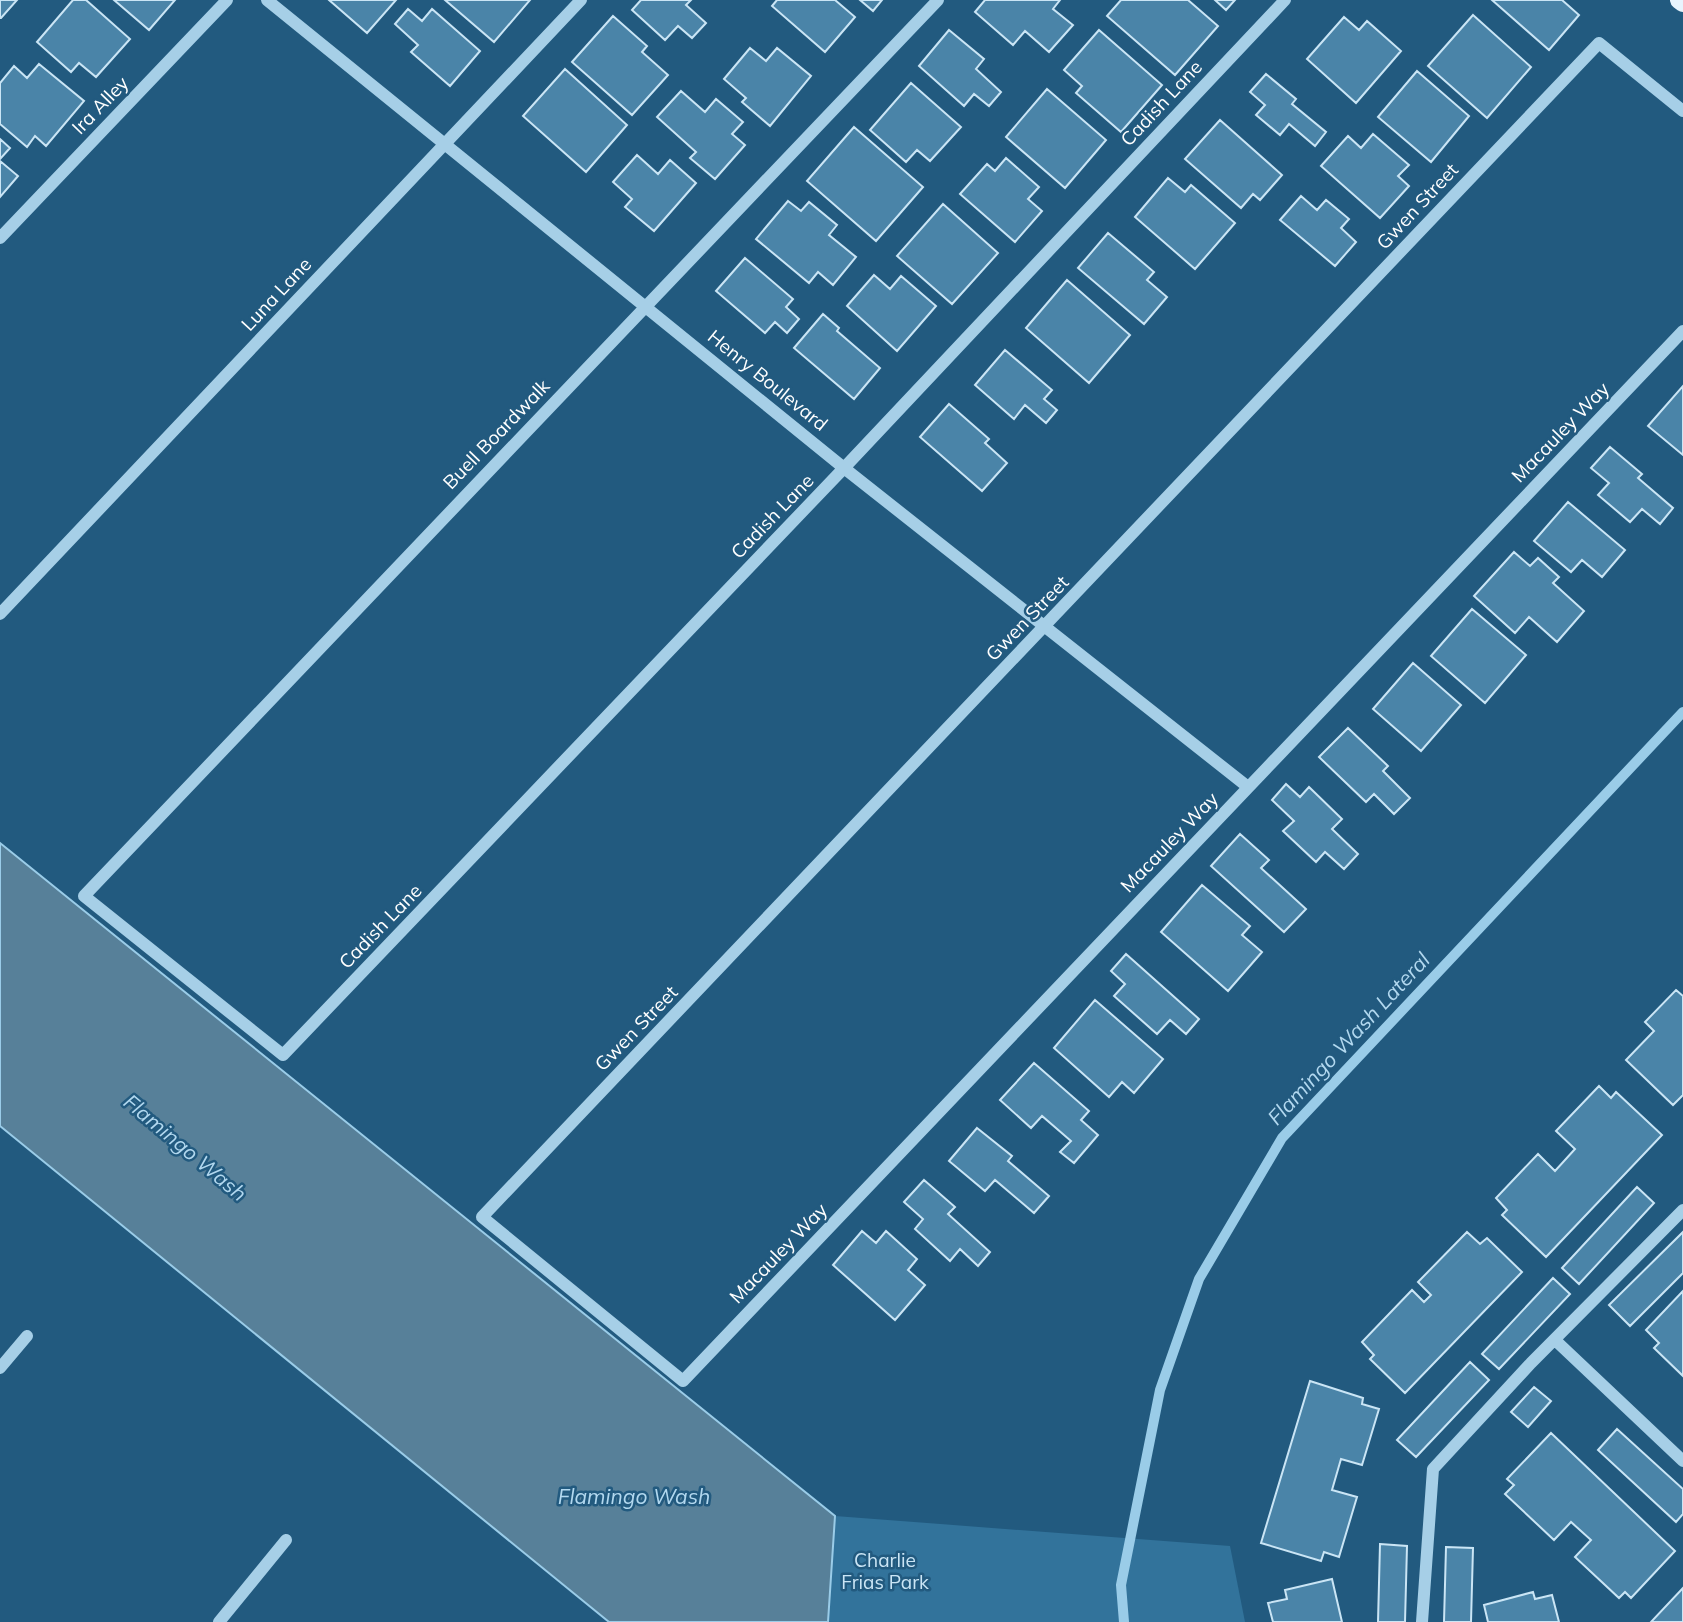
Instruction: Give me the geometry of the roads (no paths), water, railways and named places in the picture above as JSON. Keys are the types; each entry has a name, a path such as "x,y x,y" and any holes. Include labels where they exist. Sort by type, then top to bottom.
{"street":[{"name":"Ira Alley","path":"0,237 227,0"},
{"name":"Henry Boulevard","path":"267,0 646,304 844,468 1248,787"},
{"name":"Luna Lane","path":"0,614 581,0"},
{"name":"Buell Boardwalk","path":"284,1055 85,896 938,0"},
{"name":"Cadish Lane","path":"284,1055 844,468 1285,0"},
{"name":"Gwen Street","path":"683,1381 482,1217 1598,43 1683,111"},
{"name":"Macauley Way","path":"683,1381 1683,331"},
{"path":"1422,1622 1433,1469 1683,1210"},
{"path":"0,1368 27,1336"},
{"path":"1555,1340 1683,1461"},
{"path":"219,1622 286,1540"}],"water":[{"name":"Flamingo Wash","path":"0,843 835,1516 828,1622 609,1622 0,1126"}],"waterway":[{"name":"Flamingo Wash Lateral","path":"1124,1622 1121,1585 1160,1390 1199,1279 1282,1138 1683,712"}],"park label":[{"name":"Charlie Frias Park","path":"885,1571"}]}
